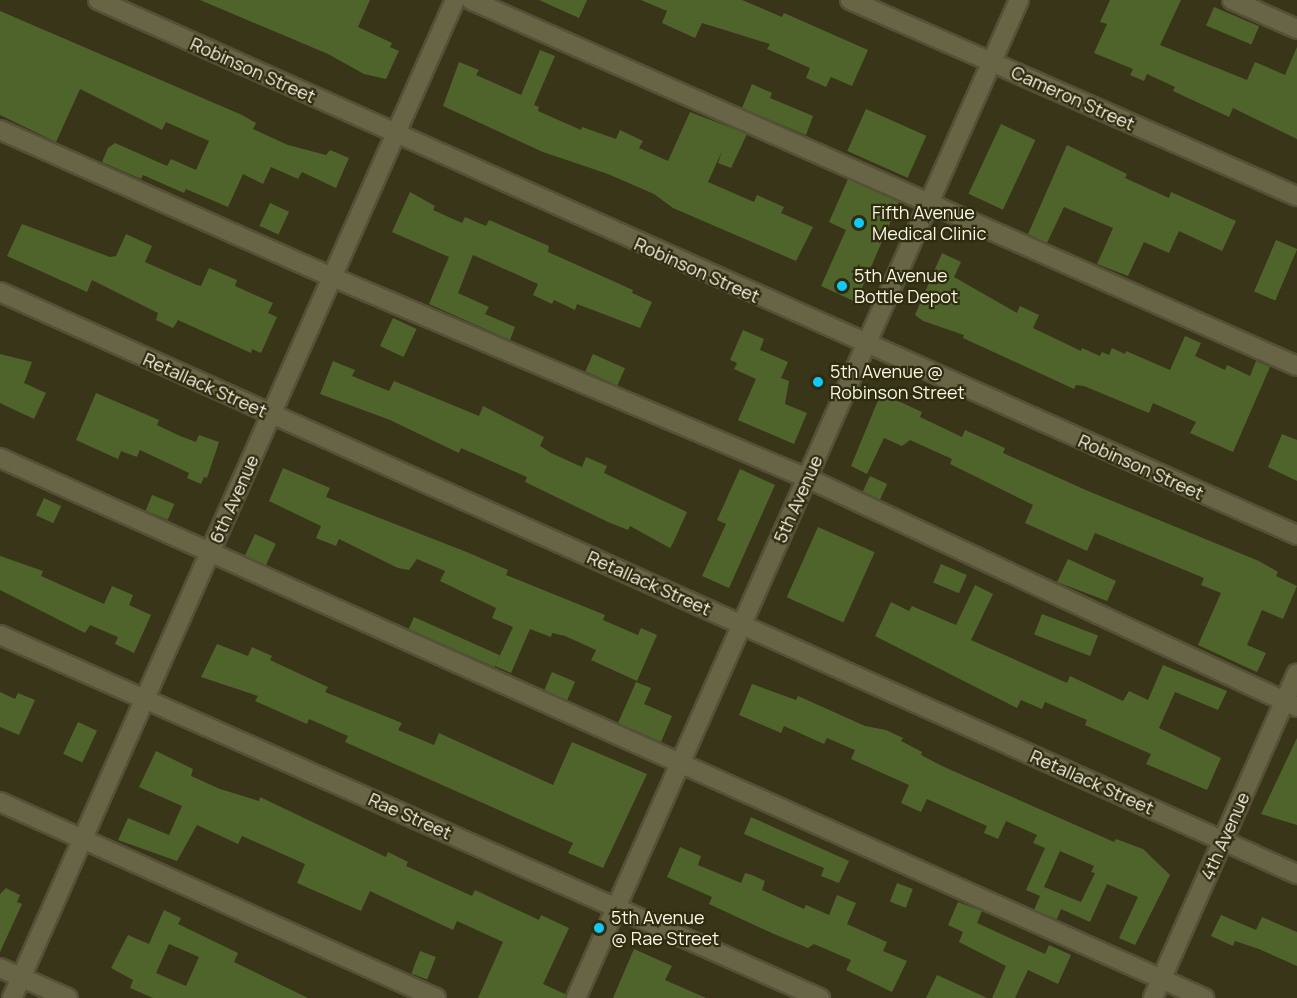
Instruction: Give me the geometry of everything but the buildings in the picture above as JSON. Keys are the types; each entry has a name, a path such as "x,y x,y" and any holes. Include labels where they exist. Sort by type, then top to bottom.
{"street":[{"name":"Robinson Street","path":"98,0 867,346 1297,535"},
{"name":"6th Avenue","path":"12,998 455,0"},
{"path":"471,0 930,200 1297,366"},
{"name":"Cameron Street","path":"850,0 1297,196"},
{"name":"5th Avenue","path":"576,998 683,763 742,624 1019,0"},
{"path":"1232,0 1297,29"},
{"path":"0,130 332,277 807,478 1291,704"},
{"name":"Retallack Street","path":"0,292 1297,874"},
{"path":"0,458 1204,998"},
{"name":"Rae Street","path":"0,635 820,998"},
{"name":"4th Avenue","path":"1153,998 1223,841 1291,704 1297,673"},
{"path":"0,802 436,998"},
{"path":"0,968 68,998"}],"place":[{"name":"Fifth Avenue Medical Clinic","path":"859,223"},
{"name":"5th Avenue Bottle Depot","path":"842,286"},
{"name":"5th Avenue @ Robinson Street","path":"818,382"},
{"name":"5th Avenue @ Rae Street","path":"599,928"}]}
